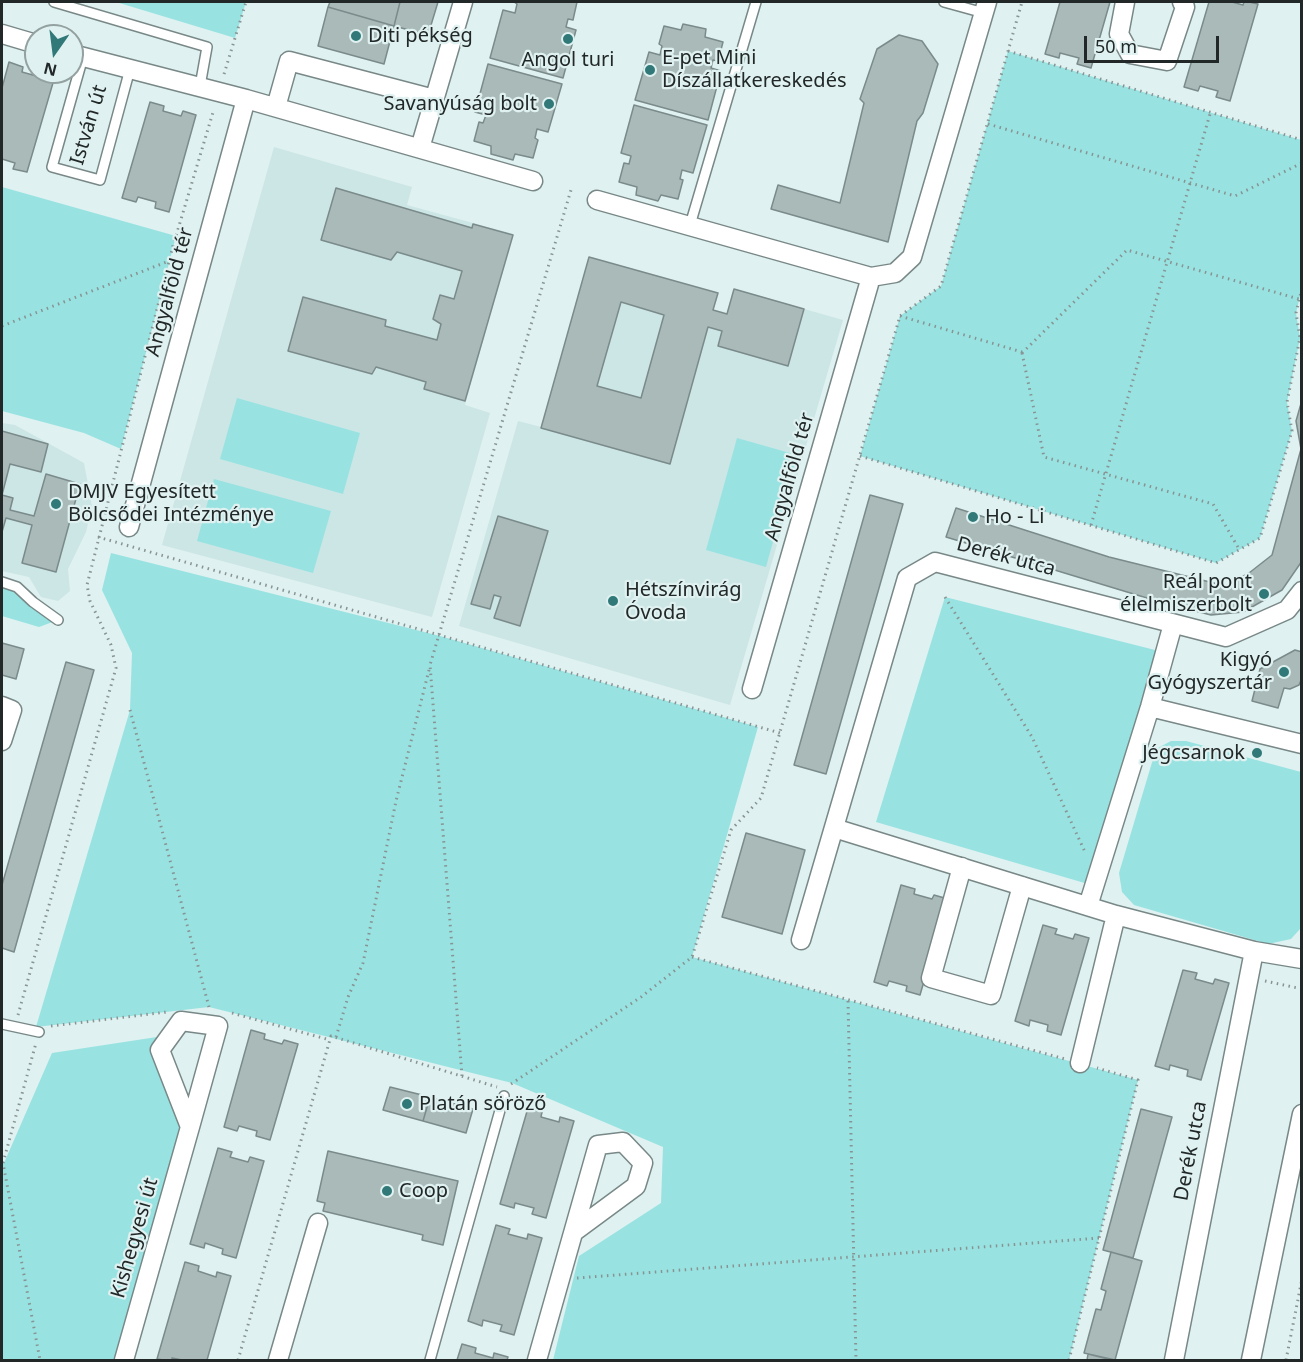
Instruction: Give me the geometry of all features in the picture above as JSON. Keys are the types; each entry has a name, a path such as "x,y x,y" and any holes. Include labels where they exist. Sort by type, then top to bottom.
{"street":[{"path":"420,148 463,2"},
{"path":"1125,2 1119,34 1130,54 1167,62 1185,7 1182,2"},
{"path":"597,200 871,277 895,273 912,257 986,7"},
{"path":"2,34 24,40"},
{"name":"István út","path":"84,58 246,99"},
{"path":"276,107 290,61 434,99"},
{"path":"246,99 533,181"},
{"name":"Angyalföld tér","path":"129,527 246,99"},
{"name":"Angyalföld tér","path":"752,689 871,277"},
{"name":"Derék utca","path":"801,939 908,578 935,562 1226,637 1287,610 1302,591"},
{"path":"1088,906 1150,707 1173,624"},
{"path":"2,706 12,710 2,741"},
{"path":"1150,707 1302,744"},
{"path":"834,828 1116,915 1254,951 1302,959"},
{"path":"962,867 931,978 991,995 1022,886"},
{"path":"1080,1063 1116,915"},
{"name":"Derék utca","path":"1174,1360 1254,951"},
{"name":"Kishegyesi út","path":"124,1360 190,1127 218,1026 181,1021 160,1050 190,1127"},
{"path":"1251,1360 1302,1114"},
{"path":"537,1360 598,1144 623,1142 643,1163 636,1186 575,1231"},
{"path":"278,1360 318,1223"}],"lane":[{"path":"54,2 207,47 200,87"},
{"path":"690,225 756,2"},
{"path":"944,2 986,7"},
{"name":"István út","path":"71,84 52,167 100,180 130,69"},
{"path":"2,582 17,587 58,620"},
{"path":"2,1024 38,1030"},
{"path":"430,1360 504,1096"}],"path":[{"path":"174,1011 38,1030 17,1021 116,668 111,645 90,601 87,585 169,261 246,2"},
{"path":"238,1360 331,1036 504,1089 641,997 692,957 731,830 761,798 900,316 941,286 1022,2"},
{"path":"1008,51 1302,140"},
{"path":"1091,525 1210,114"},
{"path":"988,124 1235,196 1302,163"},
{"path":"336,1037 348,997 363,963 396,801 430,665 571,190"},
{"path":"1022,352 1127,250 1299,299"},
{"path":"2,326 169,261"},
{"path":"860,456 1216,563 1260,538 1292,431 1287,402 1300,338 1296,313 1302,288"},
{"path":"900,316 1022,352"},
{"path":"1022,352 1044,456 1213,504 1239,549"},
{"path":"98,537 780,734"},
{"path":"945,597 1032,737 1097,878"},
{"path":"430,665 462,1076"},
{"path":"130,710 209,1007"},
{"path":"692,957 1138,1080 1069,1360"},
{"path":"1248,978 1302,989"},
{"path":"848,1001 856,1360"},
{"path":"231,1013 330,1040"},
{"path":"38,1030 2,1163 40,1360"},
{"path":"560,1282 567,1279 1099,1238"},
{"path":"1286,1360 1302,1279"}],"shaded area":[{"path":"116,2 246,2 235,38"},
{"path":"1008,51 1301,140 1302,288 1296,313 1300,338 1287,402 1292,431 1260,538 1216,563 860,456 900,316 941,286"},
{"path":"274,147 412,187 407,205 513,234 465,405 490,413 432,617 162,545"},
{"path":"2,187 176,236 121,449 84,433 2,411"},
{"path":"589,257 718,293 713,310 726,314 734,289 843,320 730,705 459,626 518,421 541,427"},
{"path":"237,398 360,433 343,494 220,459"},
{"path":"2,423 15,425 84,463 92,506 86,532 68,569 70,591 58,601 41,597 29,577 2,571"},
{"path":"737,438 797,455 766,567 706,550"},
{"path":"214,479 331,511 313,573 197,541"},
{"path":"111,553 440,636 758,727 692,957 1138,1080 1069,1360 553,1360 579,1256 661,1203 663,1147 512,1083 209,1007 36,1027 130,710 132,653 102,590"},
{"path":"2,582 17,587 58,620 39,627 2,616"},
{"path":"945,597 1159,651 1088,884 876,822"},
{"path":"1171,741 1186,741 1301,772 1301,922 1300,929 1291,939 1268,944 1134,905 1122,892 1119,873 1156,749"},
{"path":"170,1035 160,1050 190,1127 124,1360 2,1360 2,1163 4,1163 52,1053"}],"building":[{"path":"330,2 400,2 394,26 328,7"},
{"path":"400,2 438,2 428,35 394,26"},
{"path":"514,2 577,2 573,20 568,19 566,27 576,30 563,78 490,58 503,10 515,13 517,4"},
{"path":"1060,2 1110,2 1091,68 1077,64 1079,58 1060,53 1059,58 1045,54"},
{"path":"1209,2 1258,4 1230,101 1216,97 1218,91 1200,86 1198,91 1184,87"},
{"name":"Diti pékség","path":"328,7 394,26 384,64 318,46"},
{"path":"683,24 706,29 705,37 723,42 718,61 713,60 711,68 721,71 708,120 635,100 649,52 660,55 662,46 659,44 664,26 681,30"},
{"path":"899,35 922,41 938,64 923,113 917,121 888,242 771,209 778,185 840,203 864,103 860,99 877,49"},
{"path":"9,62 23,67 24,84 53,84 27,172 13,169 15,163 2,159 2,88"},
{"path":"488,64 562,84 548,132 537,129 535,138 538,140 533,158 515,154 513,160 491,154 491,146 474,141 479,122 483,123 486,115 475,112"},
{"path":"150,102 164,106 163,111 181,116 183,111 196,115 169,212 155,208 156,202 138,197 136,202 122,198"},
{"path":"634,105 707,125 693,173 682,170 680,179 683,180 678,199 661,195 658,201 636,195 637,187 619,182 624,163 629,164 631,156 621,153"},
{"path":"336,188 472,228 473,224 513,235 465,401 424,389 426,382 376,367 372,374 288,351 303,297 386,320 385,326 437,340 441,324 433,319 440,295 454,299 462,271 397,252 391,260 321,240"},
{"path":"589,257 718,293 713,310 727,314 734,289 804,309 788,366 718,346 722,331 708,327 670,464 541,428","holes":["621,302 664,315 641,398 597,386"]},
{"path":"1302,400 1302,561 1282,590 1243,612 1211,615 1160,602 946,537 956,508 1109,557 1226,586 1249,573 1272,555 1301,449 1296,421"},
{"path":"2,431 48,444 41,472 10,464 2,495"},
{"name":"DMJV Egyesített Bölcsődei Intézménye","path":"46,474 80,484 56,572 22,563 32,525 6,518 2,532 2,495 13,498 10,510 34,516"},
{"path":"870,495 903,504 826,774 794,765"},
{"path":"498,516 548,531 520,626 494,618 501,597 494,595 490,609 471,604"},
{"path":"2,643 24,649 16,679 2,675"},
{"path":"1295,650 1302,652 1302,678 1299,685 1290,689 1284,688 1278,708 1252,701 1260,669"},
{"path":"66,662 94,670 14,952 2,948 2,885"},
{"path":"746,833 805,850 782,934 722,917"},
{"path":"901,885 915,889 914,894 932,899 934,895 948,899 920,995 906,991 907,986 889,981 887,986 874,982"},
{"path":"1043,925 1057,929 1055,934 1073,939 1075,934 1089,938 1061,1035 1047,1031 1048,1025 1030,1020 1029,1026 1015,1021"},
{"path":"1183,970 1197,973 1195,979 1213,984 1215,979 1229,983 1201,1080 1187,1076 1188,1070 1170,1065 1169,1070 1155,1066"},
{"path":"251,1030 265,1034 264,1039 282,1044 284,1040 298,1044 270,1140 256,1136 257,1131 239,1126 237,1131 224,1127"},
{"name":"Platán söröző","path":"390,1087 430,1097 423,1121 383,1110"},
{"path":"430,1097 473,1109 466,1133 423,1121"},
{"path":"528,1108 542,1112 541,1117 559,1122 560,1117 574,1121 546,1218 532,1214 534,1208 515,1203 514,1208 500,1204"},
{"path":"1141,1109 1172,1117 1133,1258 1103,1250"},
{"path":"218,1148 232,1152 230,1157 248,1162 250,1157 264,1161 236,1258 222,1254 223,1249 205,1243 204,1248 190,1244"},
{"name":"Coop","path":"328,1151 458,1181 443,1245 422,1240 423,1235 323,1211 325,1203 317,1201"},
{"path":"496,1225 510,1229 508,1234 527,1239 528,1234 542,1238 514,1335 500,1331 502,1325 483,1320 482,1326 468,1321"},
{"path":"1111,1252 1142,1261 1115,1360 1084,1353 1096,1309 1101,1310 1106,1291 1101,1289"},
{"path":"185,1262 199,1266 198,1271 216,1277 217,1272 231,1276 207,1360 157,1359"},
{"path":"462,1344 476,1348 475,1353 493,1358 494,1353 508,1357 507,1360 457,1360"},
{"path":"1088,1354 1112,1360 1087,1360"}],"place":[{"name":"Diti pékség","path":"356,36"},
{"name":"Angol turi","path":"568,39"},
{"name":"E-pet Mini Díszállatkereskedés","path":"650,70"},
{"name":"Savanyúság bolt","path":"549,104"},
{"name":"DMJV Egyesített Bölcsődei Intézménye","path":"56,504"},
{"name":"Ho - Li","path":"973,517"},
{"name":"Reál pont élelmiszerbolt","path":"1264,594"},
{"name":"Hétszínvirág Óvoda","path":"613,601"},
{"name":"Kigyó Gyógyszertár","path":"1284,672"},
{"name":"Jégcsarnok","path":"1257,753"},
{"name":"Platán söröző","path":"407,1104"},
{"name":"Coop","path":"387,1191"}]}
